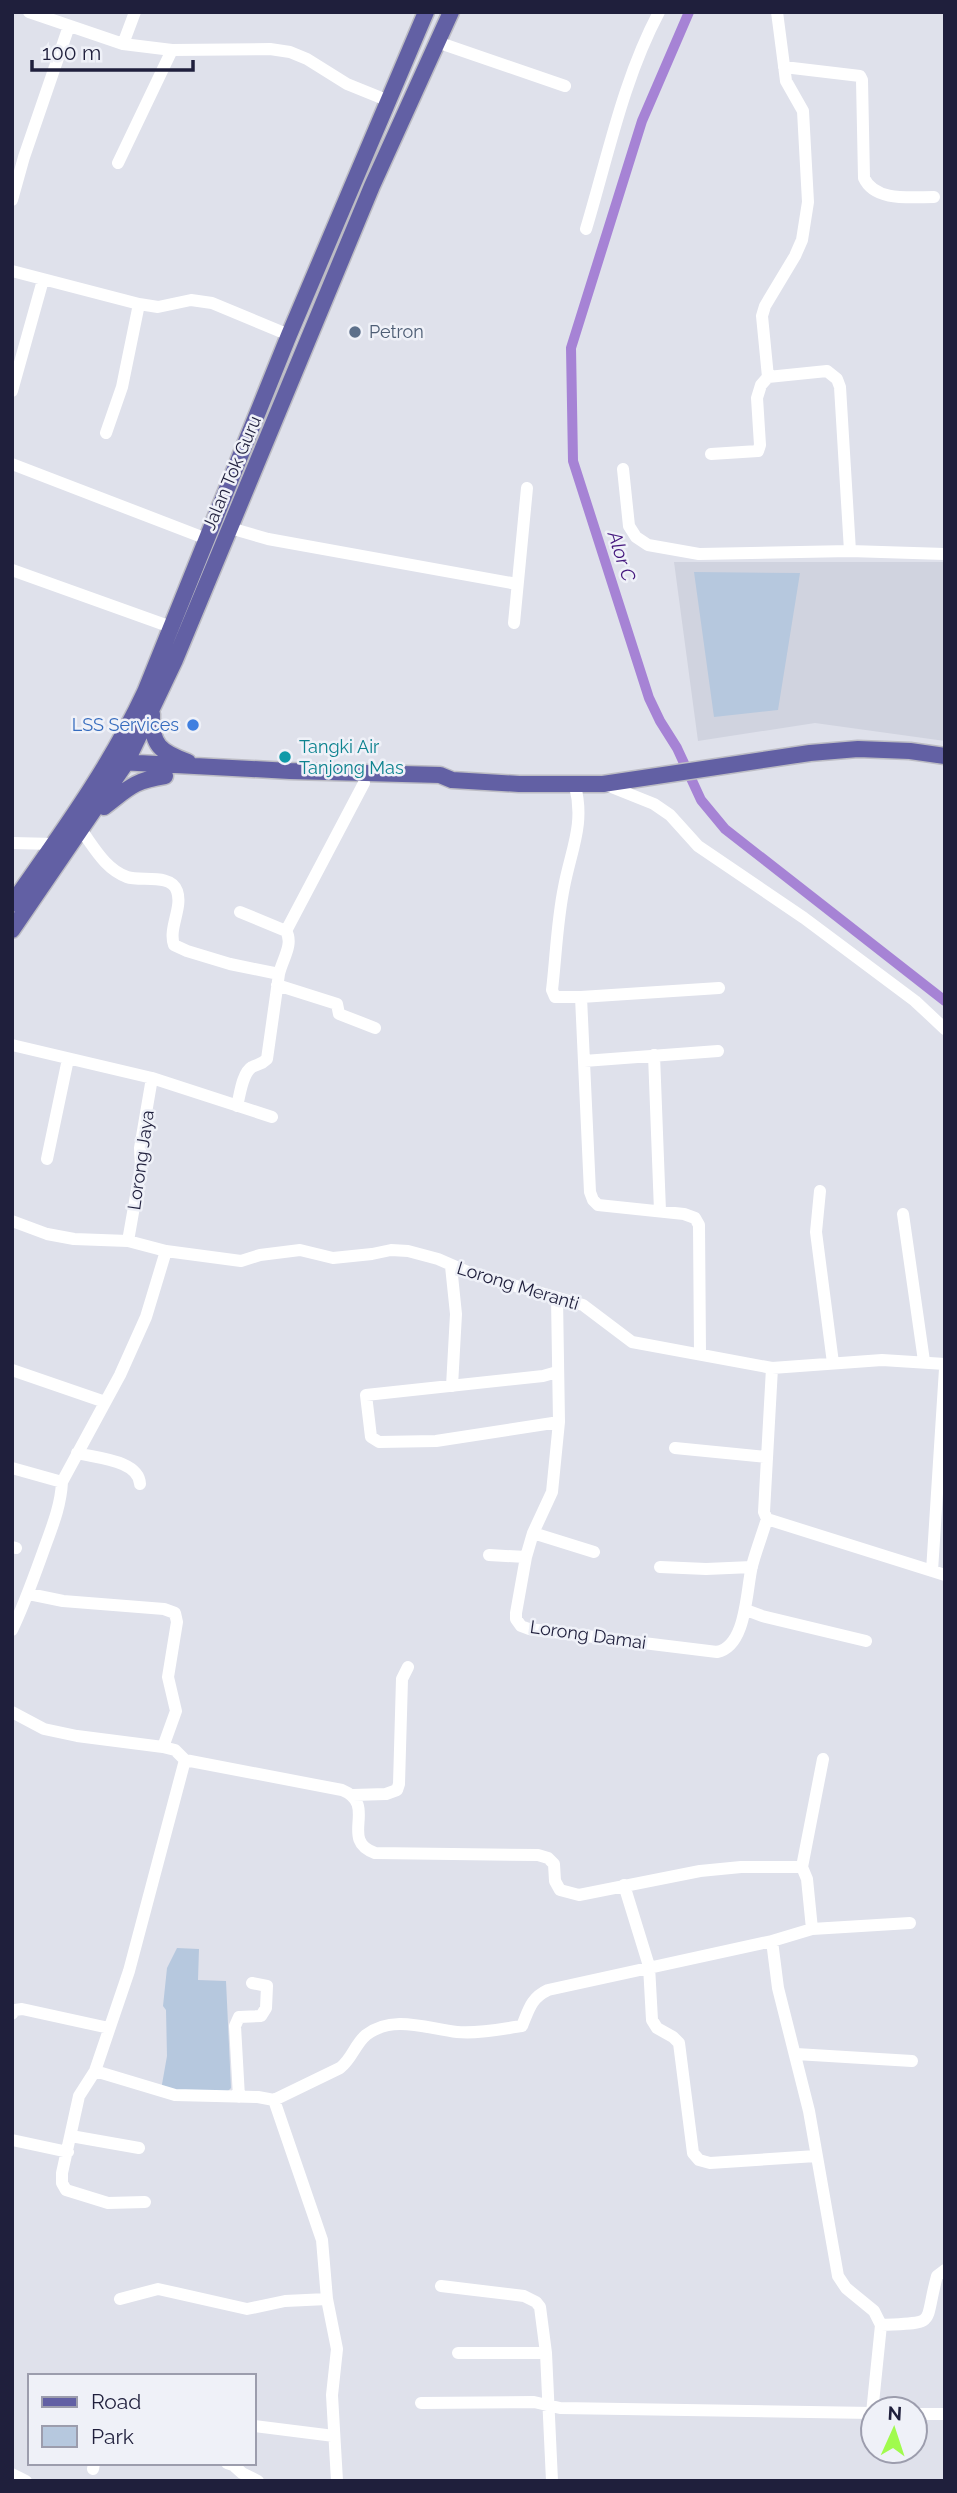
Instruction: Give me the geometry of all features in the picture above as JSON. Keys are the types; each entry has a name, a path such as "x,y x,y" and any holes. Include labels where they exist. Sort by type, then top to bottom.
{"main road":[{"name":"Jalan Tok Guru","path":"12,930 96,809 289,335 426,12"},
{"path":"406,111 428,39 440,12"},
{"name":"Jalan Tok Guru","path":"12,904 114,768 152,708 175,660 372,186 451,12"},
{"path":"152,708 156,744 174,757 202,767"},
{"path":"114,768 165,776 434,785 452,780 575,786 639,780 810,753 858,749 910,751 945,756"},
{"path":"114,768 202,767 440,775 452,780"},
{"path":"96,809 104,807 127,787 165,776"}],"street":[{"path":"29,12 122,44 172,50 270,49 290,52 307,59 347,84 388,101"},
{"path":"122,44 135,12"},
{"path":"586,229 624,96 644,40 659,12"},
{"path":"712,454 758,451 758,391 768,377 762,316 802,240 808,202 803,114 786,83 777,12"},
{"path":"12,200 69,26"},
{"path":"437,43 565,86"},
{"path":"118,163 172,50"},
{"path":"784,67 860,76 864,177 868,185 873,190 891,196 934,197"},
{"path":"12,271 139,304 158,307 191,300 212,303 289,335"},
{"path":"12,391 43,280"},
{"path":"106,433 122,387 139,304"},
{"path":"768,377 823,371 837,379 840,387 850,551"},
{"path":"12,464 207,539"},
{"path":"623,469 629,526 636,537 648,545 699,554 850,551 945,554"},
{"path":"514,623 527,488"},
{"path":"230,528 268,539 517,584"},
{"path":"12,570 171,626"},
{"path":"286,931 364,783"},
{"path":"603,784 654,804 670,815 698,846 815,926 915,1000 945,1029"},
{"path":"575,786 580,803 580,819 564,888 552,990 555,996 581,997 719,988"},
{"path":"81,830 104,862 114,870 127,877 166,880 175,886 178,905 172,938 174,945 278,980 337,1004 339,1014 374,1028"},
{"path":"12,843 55,844"},
{"path":"237,1106 246,1073 267,1059 278,980 290,942 286,931 240,912"},
{"path":"581,997 587,1176 593,1200 598,1205 607,1207 660,1211 695,1218 699,1225 700,1353"},
{"path":"12,1045 152,1078 272,1116"},
{"path":"584,1061 718,1051"},
{"path":"654,1055 660,1211"},
{"path":"47,1159 68,1059"},
{"name":"Lorong Jaya","path":"128,1241 152,1078"},
{"path":"820,1191 816,1232 833,1363"},
{"path":"903,1214 924,1361"},
{"name":"Lorong Meranti","path":"12,1221 47,1234 74,1239 128,1241 166,1251 241,1261 279,1251 300,1250 334,1258 391,1250 408,1251 438,1259 470,1273 583,1305 632,1342 772,1368 882,1360 924,1361 945,1366"},
{"path":"12,1630 29,1594 62,1494 62,1482 146,1317 166,1251"},
{"path":"451,1266 456,1314 452,1386"},
{"name":"Lorong Damai","path":"557,1297 559,1422 552,1492 533,1533 526,1557 516,1619 521,1626 529,1629 717,1652 732,1644 746,1610 752,1567 767,1520 764,1512 772,1368"},
{"path":"932,1571 945,1366"},
{"path":"12,1370 105,1402"},
{"path":"557,1372 543,1376 366,1395 371,1437 379,1443 436,1441 559,1422"},
{"path":"675,1448 766,1457"},
{"path":"77,1454 123,1464 136,1471 140,1483"},
{"path":"12,1468 62,1482"},
{"path":"767,1520 945,1575"},
{"path":"533,1533 594,1552"},
{"path":"489,1555 526,1557"},
{"path":"660,1567 752,1567"},
{"path":"29,1594 63,1601 175,1612 177,1622 168,1677 176,1711 163,1747"},
{"path":"746,1610 866,1641"},
{"path":"12,1712 44,1729 76,1736 163,1747 174,1750 185,1760 328,1786 354,1795 386,1794 397,1790 399,1784 402,1679 408,1667"},
{"path":"812,1929 807,1880 802,1867 823,1759"},
{"path":"145,2202 108,2203 66,2190 62,2183 62,2173 79,2096 95,2071 129,1971 185,1760"},
{"path":"354,1795 359,1810 358,1836 367,1850 375,1853 538,1855 548,1858 554,1864 555,1881 560,1890 579,1895 700,1871 741,1867 802,1867"},
{"path":"624,1885 649,1966 652,2020 657,2028 679,2043 693,2152 699,2160 710,2163 816,2156"},
{"path":"95,2071 175,2095 239,2096 274,2100 340,2068 352,2057 366,2035 382,2027 424,2025 467,2032 522,2026 531,2002 537,1995 548,1990 772,1941 812,1929 910,1923"},
{"path":"772,1941 778,1988 796,2054 838,2276 846,2288 874,2311 881,2325 875,2395"},
{"path":"239,2096 235,2026 239,2017 261,2016 266,2008 267,1986 252,1983"},
{"path":"12,2014 15,2010 22,2009 109,2028"},
{"path":"796,2054 912,2061"},
{"path":"274,2100 322,2240 327,2299 337,2349 332,2395 337,2481"},
{"path":"71,2136 139,2148"},
{"path":"12,2140 68,2152"},
{"path":"881,2325 919,2323 926,2320 930,2313 937,2276 945,2270"},
{"path":"441,2286 524,2296 536,2302 541,2312 545,2353 552,2481"},
{"path":"120,2299 158,2289 247,2308 285,2301 327,2299"},
{"path":"458,2353 545,2353"},
{"path":"421,2403 534,2402 560,2408 859,2413"},
{"path":"256,2426 334,2436"},
{"path":"234,2465 242,2473 258,2481"},
{"path":"12,2474 26,2481"}],"shaded area":[{"path":"674,562 945,562 945,741 815,723 698,741"}],"green space":[{"path":"694,572 800,573 778,710 714,717"},
{"path":"177,1948 199,1949 198,1980 226,1981 231,2088 227,2092 161,2090 167,2056 166,2010 163,2006 167,1968"}],"waterway":[{"name":"Alor C","path":"689,12 642,121 571,348 573,461 649,698 677,748 701,800 725,829 945,1001"}],"place":[{"name":"Petron","path":"355,332"},
{"name":"LSS Services","path":"193,725"},
{"name":"Tangki Air Tanjong Mas","path":"285,757"}]}
